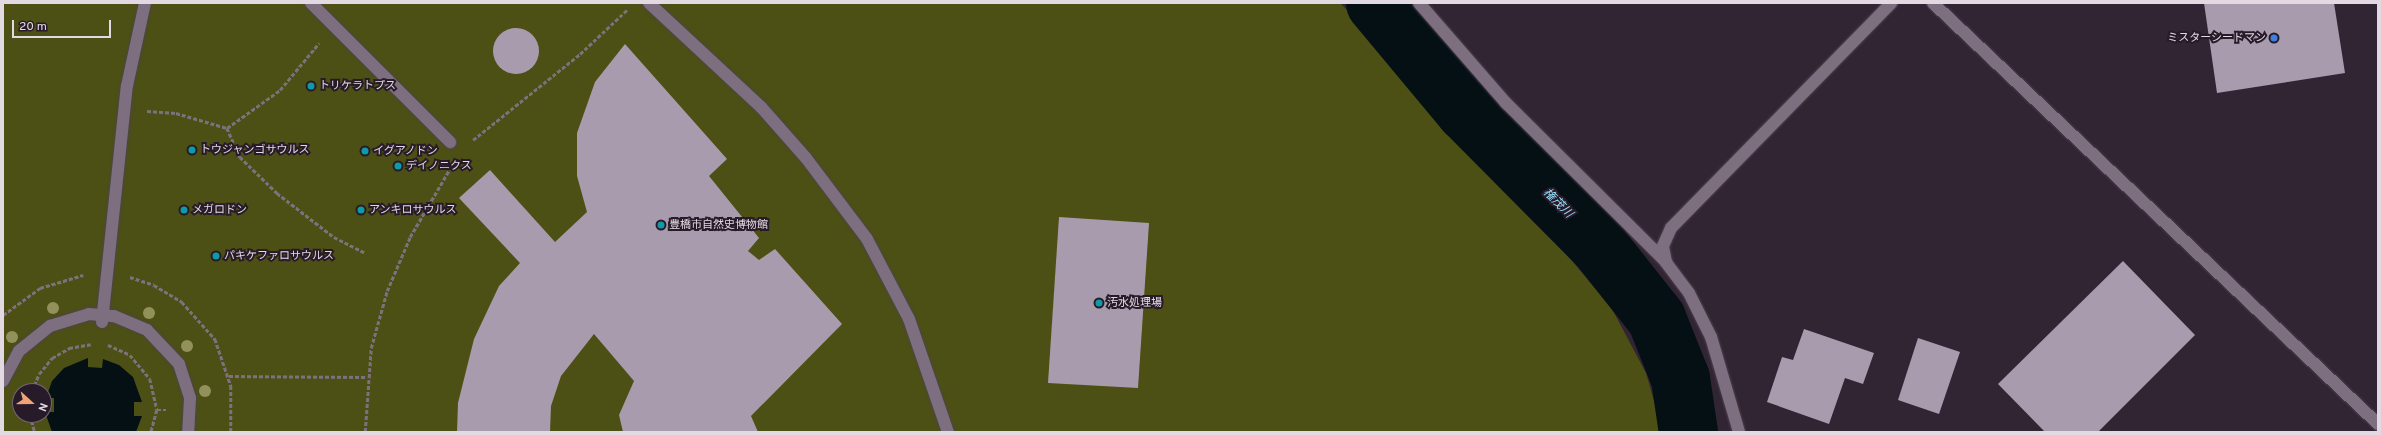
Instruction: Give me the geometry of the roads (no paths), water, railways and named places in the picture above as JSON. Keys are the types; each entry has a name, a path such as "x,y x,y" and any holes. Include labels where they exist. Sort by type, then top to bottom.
{"street":[{"path":"102,318 123,112 144,3"},
{"path":"311,3 450,142"},
{"path":"649,3 761,107 806,158 867,239 909,319 948,432"},
{"path":"1419,3 1506,103 1666,262 1689,293 1710,337 1740,432"},
{"path":"1666,262 1663,246 1671,228 1891,3"},
{"path":"1933,3 2378,424"},
{"path":"3,381 19,351 38,333 69,318 102,318 137,324 165,345 184,375 185,410 188,432"}],"waterway":[{"name":"権茂川","path":"1375,3 1465,111 1599,246 1656,318 1680,378 1688,432"}],"place":[{"name":"ミスターシードマン","path":"2274,38"},
{"name":"トリケラトプス","path":"311,86"},
{"name":"トウジャンゴサウルス","path":"192,150"},
{"name":"イグアノドン","path":"365,151"},
{"name":"デイノニクス","path":"398,166"},
{"name":"メガロドン","path":"184,210"},
{"name":"アンキロサウルス","path":"361,210"},
{"name":"豊橋市自然史博物館","path":"661,225"},
{"name":"パキケファロサウルス","path":"216,256"},
{"name":"汚水処理場","path":"1099,303"}]}
